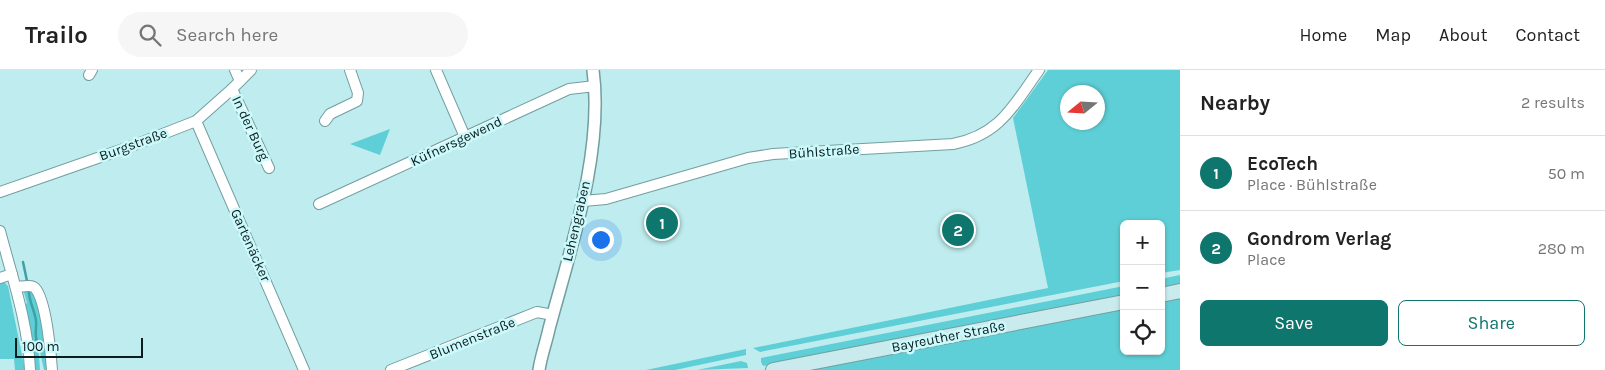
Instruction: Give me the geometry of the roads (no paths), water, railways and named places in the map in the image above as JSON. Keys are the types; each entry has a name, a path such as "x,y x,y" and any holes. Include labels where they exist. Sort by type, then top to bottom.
{"main road":[{"path":"1165,294 1180,291"},
{"name":"Bayreuther Straße","path":"773,370 1120,303"}],"street":[{"path":"235,70 240,80"},
{"name":"Burgstraße","path":"0,192 196,121 251,70"},
{"path":"325,121 330,114 356,101 358,93 350,70"},
{"path":"436,70 465,137"},
{"name":"Lehengraben","path":"539,370 583,201 594,122 595,86 593,70"},
{"name":"Bühlstraße","path":"583,201 606,199 748,158 773,154 964,142 985,133 1002,120 1039,70"},
{"name":"Küfnersgewend","path":"319,204 569,89 595,86"},
{"name":"In der Burg","path":"232,89 269,168"},
{"name":"Gartenäcker","path":"196,121 304,370"},
{"path":"0,231 16,287 27,338 30,370"},
{"path":"0,278 12,274"},
{"path":"16,287 31,286 37,293 45,315 52,370"},
{"name":"Blumenstraße","path":"391,370 537,312 553,315"}],"waterway":[{"path":"23,262 27,281"},
{"path":"29,292 35,317 37,342"}],"place":[{"name":"EcoTech","path":"662,223"},
{"name":"Gondrom Verlag","path":"958,230"}]}
